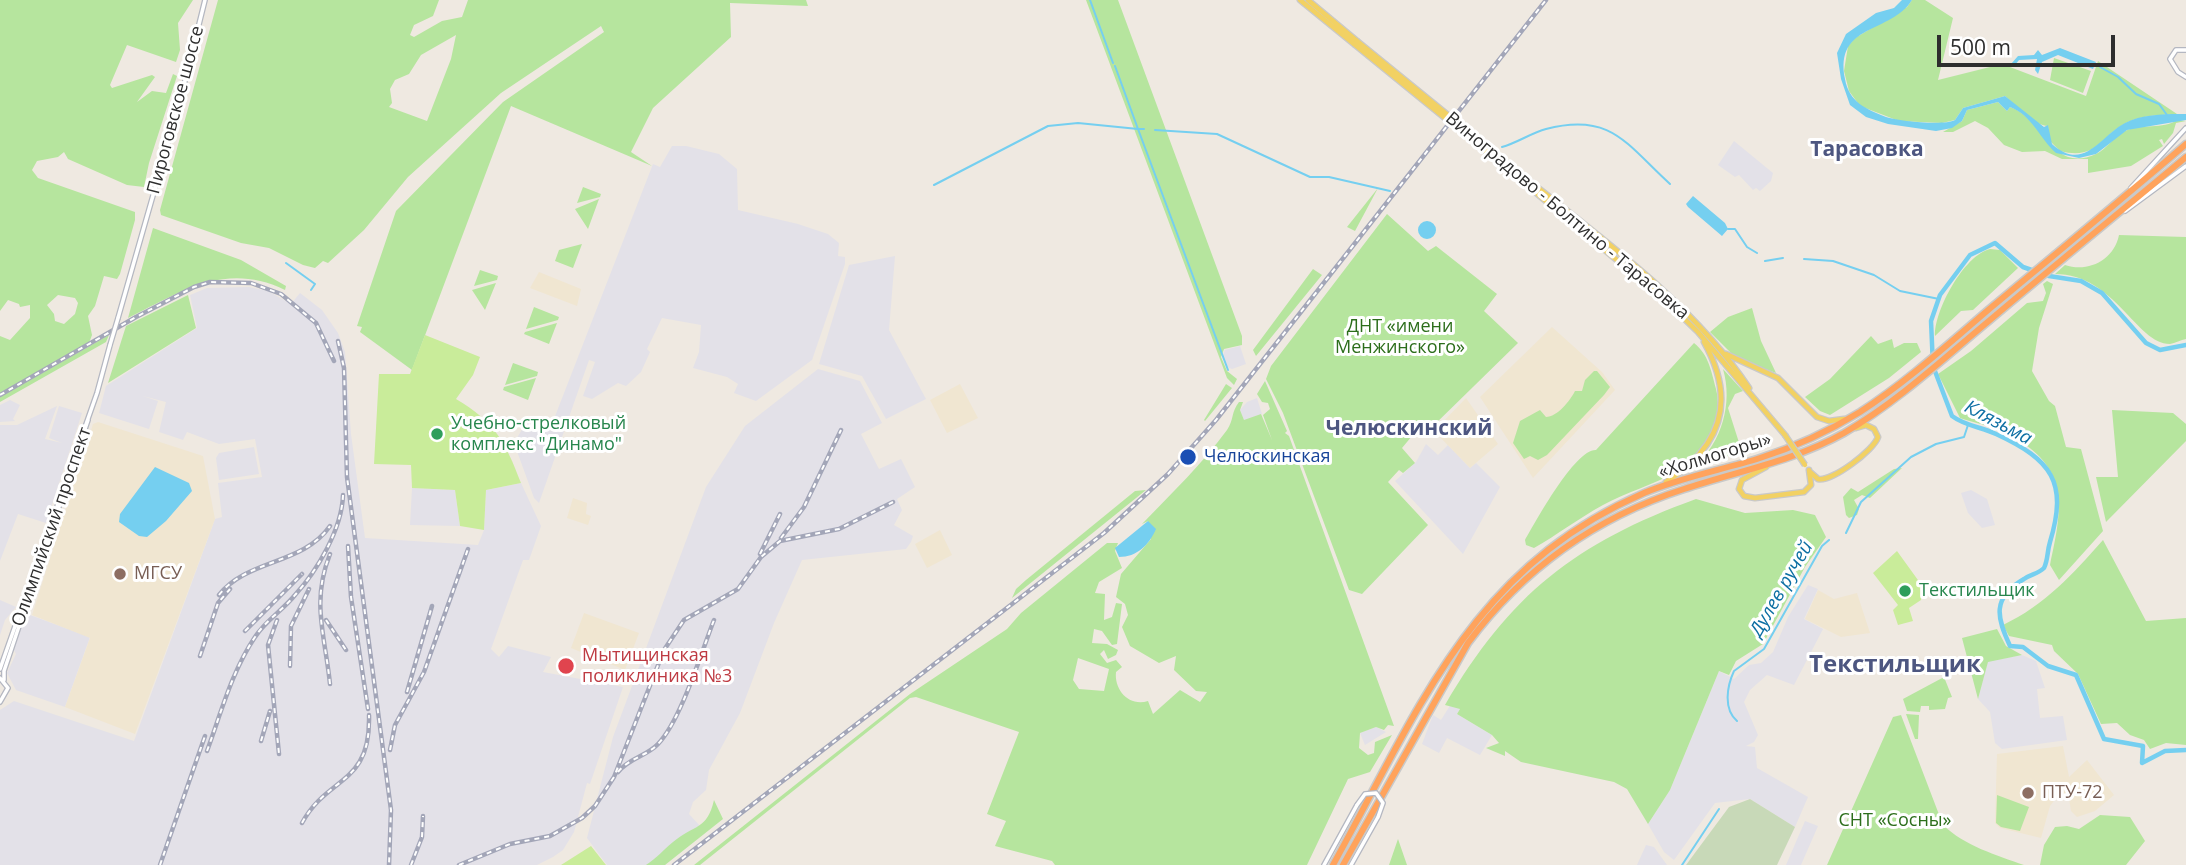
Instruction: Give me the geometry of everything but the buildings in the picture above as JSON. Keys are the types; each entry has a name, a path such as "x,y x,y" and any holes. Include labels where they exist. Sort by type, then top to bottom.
{"highway":[{"name":"«Холмогоры»","path":"1333,865 1449,656 1488,605 1515,577 1568,534 1605,512 1658,488 1786,450 1852,416 1925,363 2186,144"},
{"name":"«Холмогоры»","path":"1343,865 1456,661 1480,626 1523,580 1573,542 1632,508 1686,488 1776,462 1845,432 1948,356 2186,157"}],"main road":[{"name":"Пироговское шоссе","path":"110,345 205,0"},
{"name":"Виноградово - Болтино - Тарасовка","path":"1300,0 1667,296 1716,345 1759,403"},
{"name":"Виноградово - Болтино - Тарасовка","path":"1308,0 1356,43"},
{"path":"2186,50 2176,50 2171,59 2178,72 2186,77"},
{"path":"2113,206 2185,128"},
{"name":"Виноградово - Болтино - Тарасовка","path":"1501,161 1648,285 1698,332 1759,403"},
{"path":"2114,216 2143,199 2186,166"},
{"path":"1658,488 1698,458 1714,435 1720,417 1722,400 1718,372 1698,332"},
{"name":"Олимпийский проспект","path":"0,702 7,690 2,679 4,671 110,345"},
{"path":"1716,345 1733,360 1778,377 1817,417 1829,421 1852,416"},
{"path":"1759,403 1818,479 1829,479 1878,440 1877,432 1869,426 1845,432"},
{"name":"Олимпийский проспект","path":"0,669 89,414"},
{"path":"1776,462 1743,478 1739,484 1741,494 1752,498 1804,492 1811,485 1807,467"},
{"path":"1324,865 1357,805 1365,794 1376,793 1383,803 1351,865"}],"shaded area":[{"path":"1734,141 1773,173 1771,181 1760,191 1756,188 1753,190 1739,175 1735,177 1718,165"},
{"path":"672,146 686,146 719,154 737,169 738,210 798,224 828,234 839,243 838,256 845,257 845,264 812,360 756,401 734,393 738,384 727,377 693,368 699,352 701,325 662,318 647,349 650,352 641,372 626,386 618,383 592,399 583,396 595,362 589,360 539,503 534,498 514,443 530,416 552,424 653,164 660,167"},
{"path":"895,256 889,330 926,399 886,419 862,376 819,364 849,265"},
{"path":"539,272 581,289 577,306 530,288"},
{"path":"249,287 268,291 291,304 300,293 322,310 338,333 345,352 351,434 365,538 478,545 484,530 486,490 521,483 541,526 529,560 523,560 491,649 499,657 508,646 551,657 543,672 623,687 590,784 587,783 574,832 563,850 553,857 537,865 0,865 0,710 14,701 134,741 215,519 222,517 218,483 262,477 255,439 219,444 187,432 183,440 159,432 166,402 143,396 158,401 149,429 99,413 106,386 197,328 190,295 207,288"},
{"path":"1552,327 1602,372 1615,390 1533,478 1480,397"},
{"path":"1240,346 1246,364 1232,369 1227,367 1222,357 1225,350"},
{"path":"818,369 860,381 882,423 861,434 879,469 901,459 915,487 897,499 902,510 894,525 913,536 911,542 906,549 802,560 774,623 740,713 709,770 706,790 693,802 689,814 701,827 655,865 607,865 587,838 613,737 706,487 745,426"},
{"path":"960,384 978,418 947,433 930,400"},
{"path":"1257,398 1262,414 1244,421 1240,410 1247,402"},
{"path":"1466,398 1498,444 1470,468 1434,431"},
{"path":"10,400 20,405 13,419 15,421 0,422 0,405"},
{"path":"57,406 45,439 62,443 49,438 59,406 82,413 46,523 18,514 0,561 0,425 17,425"},
{"name":"МГСУ","path":"98,422 203,456 215,519 135,734 65,707 90,638 32,615 93,424"},
{"path":"1426,444 1438,455 1448,445 1470,468 1476,463 1500,487 1463,554 1395,481 1416,462"},
{"path":"254,447 259,474 219,480 216,458 219,453"},
{"path":"412,488 455,490 460,526 410,525"},
{"path":"1971,490 1987,499 1995,525 1982,528 1968,513 1961,493"},
{"path":"573,498 587,503 586,514 591,516 588,525 567,518"},
{"path":"940,530 952,555 927,568 915,544"},
{"path":"1808,585 1818,589 1804,619 1823,629 1794,685 1767,675 1750,690 1744,702 1758,735 1754,742 1746,746 1755,747 1757,768 1808,797 1795,827 1750,799 1715,803 1674,860 1664,852 1648,824 1670,790 1719,671 1734,679 1749,665 1761,663 1773,652 1788,617"},
{"path":"1818,590 1834,599 1857,593 1870,633 1841,637 1805,619"},
{"path":"0,600 16,607 5,620 0,635"},
{"path":"584,613 639,633 625,670 571,648"},
{"path":"30,615 90,637 65,707 16,690 7,673 16,654 13,648 25,617"},
{"path":"2022,655 2036,661 2045,688 2037,689 2040,718 2063,716 2067,740 2002,749 1995,743 1990,712 1978,699 1988,661"},
{"path":"1451,704 1460,709 1457,714 1492,735 1480,755 1447,738 1439,753 1422,744 1433,715 1441,720"},
{"path":"1376,727 1386,732 1365,745 1360,733"},
{"name":"ПТУ-72","path":"2063,746 2069,777 2087,760 2114,795 2095,811 2077,817 2071,811 2069,798 2059,794 2050,806 2041,838 2000,828 1995,823 1997,754"},
{"path":"1805,821 1818,826 1801,865 1786,865"},
{"path":"1646,845 1654,847 1667,865 1637,865"}],"green space":[{"path":"0,0 193,0 178,23 180,50 176,62 127,45 110,85 112,88 152,75 155,77 137,102 152,91 166,93 173,74 177,76 144,187 127,185 68,159 64,152 58,157 37,161 32,170 38,178 135,212 120,274 117,279 104,276 95,306 88,316 92,335 89,343 0,394 0,336 10,340 30,318 30,305 20,307 8,300 0,311","holes":["58,295 75,298 78,303 75,314 64,324 55,321 54,314 47,305"]},
{"path":"218,0 439,0 433,16 414,25 410,35 414,37 442,21 462,17 468,0 806,0 808,6 730,3 731,37 653,108 631,152 652,166 511,106 412,370 360,332 362,327 357,326 396,211 503,102 604,32 601,26 501,93 408,177 364,230 328,263 323,261 315,268 303,265 269,248 241,243 161,215 160,210","holes":["456,35 451,59 427,121 389,107 392,103 390,89 395,80 409,74 421,55"]},
{"path":"1086,0 1118,0 1242,336 1242,345 1224,349 1221,357 1227,371 1237,379 1234,385 1227,378"},
{"path":"1912,0 1925,0 1953,18 1938,80 2002,64 2086,96 2098,61 2177,114 2128,122 2091,150 2073,153 2060,151 2050,141 2048,126 2031,119 2005,96 1963,108 1955,120 1942,123 1899,121 1860,106 1849,91 1844,71 1848,46 1855,38 1907,7"},
{"path":"2054,58 2091,71 2083,93 2050,80"},
{"path":"1998,102 2007,111 2010,107 2021,113 2048,142 2068,157 2081,158 2096,154 2121,133 2131,129 2165,125 2177,120 2186,121 2176,123 2173,133 2164,144 2162,139 2159,140 2163,146 2131,166 2088,173 2088,159 2062,159 2045,151 2022,152 2004,145 1988,128 1975,121 1953,132 1943,132 1962,121 1967,110"},
{"path":"583,187 601,194 600,197 577,203"},
{"path":"1378,188 1355,231 1347,227"},
{"path":"599,199 588,229 575,209"},
{"name":"ДНТ «имени Менжинского»","path":"1387,214 1428,251 1436,246 1497,294 1484,311 1518,343 1428,431 1422,424 1402,448 1415,463 1403,473 1399,470 1388,482 1428,525 1362,594 1349,590 1283,413 1266,379 1271,366"},
{"path":"153,228 241,260 286,286 285,290 243,278 223,279 185,290 128,318"},
{"path":"2119,235 2186,237 2186,339 2170,344 2158,341 2094,285 2076,277 2055,274 2065,265 2091,266 2106,258"},
{"path":"582,244 573,268 555,261 559,250"},
{"path":"1990,249 2000,250 2018,268 1973,310 1961,311 1935,336 1940,313 1952,285 1970,262"},
{"path":"1313,269 1322,275 1256,356 1253,350"},
{"path":"480,270 498,276 497,280 474,286"},
{"path":"2047,281 2053,284 2039,328 2032,371 2049,401 2055,406 2066,447 2081,449 2103,531 2059,580 2050,565 2059,507 2052,475 2043,461 2010,435 1960,418 1938,374 1971,351 2027,303 2043,301 2046,293 2043,284"},
{"path":"496,283 485,310 472,290"},
{"path":"188,295 196,328 108,383 126,326"},
{"path":"534,307 559,317 558,320 526,329"},
{"path":"1752,308 1761,341 1776,373 1736,358 1710,332 1728,317"},
{"path":"557,323 549,344 524,334 525,332"},
{"path":"109,335 106,342 0,402 0,397"},
{"name":"Учебно-стрелковый комплекс \"Динамо\"","path":"425,335 480,357 473,375 456,399 480,416 497,434 510,455 521,483 486,490 484,530 460,526 455,490 412,488 411,465 374,464 379,374 410,374"},
{"path":"1871,336 1878,344 1892,339 1894,348 1904,343 1917,343 1921,352 1889,378 1830,415 1820,411 1805,397 1830,379"},
{"path":"1694,343 1709,364 1718,401 1709,436 1695,456 1677,471 1603,505 1534,548 1526,545 1525,540 1530,531 1567,473 1587,453 1596,450"},
{"path":"513,363 538,372 537,376 505,385"},
{"path":"1723,369 1743,391 1735,394 1728,408 1742,452 1695,466 1712,446 1723,421 1727,395"},
{"path":"1597,371 1610,387 1604,395 1547,455 1538,460 1530,456 1524,459 1513,443 1520,421 1540,410 1546,417 1559,411 1575,391 1582,391 1585,380"},
{"path":"536,378 528,400 503,390 504,387"},
{"path":"1265,381 1287,431 1285,433 1289,436 1394,726 1388,725 1384,730 1376,727 1360,733 1359,748 1368,755 1374,753 1375,742 1392,735 1370,772 1348,779 1307,865 1055,865 1052,861 995,846 1006,821 987,814 1019,732 916,697 910,698 700,865 694,865 910,694 1007,629 1021,613 1107,543 1118,543 1115,551 1122,568 1099,582 1095,593 1105,594 1104,620 1112,617 1116,603 1122,604 1117,644 1112,645 1102,631 1094,629 1092,643 1107,644 1118,650 1116,655 1108,659 1104,650 1100,654 1107,663 1116,660 1122,667 1116,672 1120,691 1135,702 1148,701 1153,714 1180,690 1200,702 1207,692 1196,691 1174,670 1176,656 1159,663 1130,646 1122,627 1128,615 1125,604 1116,597 1121,574 1151,539 1148,521 1142,524 1217,443 1229,426 1239,402 1243,402 1240,410 1244,420 1261,414 1272,440 1263,415 1270,409 1268,403 1262,402 1257,394","holes":["1078,658 1109,669 1104,691 1079,689 1073,680"]},
{"path":"1226,384 1232,388 1205,421 1204,420"},
{"path":"2112,410 2173,413 2186,424 2186,441 2106,522 2096,477 2118,477"},
{"path":"1902,468 1870,498 1862,495 1854,500 1859,509 1857,515 1849,518 1846,515 1843,497 1851,488 1858,492 1894,469"},
{"path":"1146,490 1012,598 1016,589 1026,580 1135,491"},
{"path":"1696,499 1745,513 1793,510 1815,515 1826,537 1805,567 1763,644 1736,661 1729,675 1719,671 1670,790 1648,824 1627,789 1614,782 1521,762 1505,751 1505,756 1486,748 1499,743 1492,735 1457,714 1460,709 1445,705 1469,666 1495,632 1549,577 1615,534"},
{"path":"2103,540 2146,621 2186,618 2186,745 2166,743 2150,749 2144,740 2130,735 2117,723 2101,724 2078,674 2054,651 2052,645 2009,636 2003,625 2045,598 2069,577"},
{"name":"Текстильщик","path":"1897,551 1923,587 1921,600 1909,608 1913,621 1898,625 1893,610 1898,605 1873,573"},
{"path":"1997,629 2006,646 2022,655 1988,662 1978,699 1962,638"},
{"path":"1944,677 1952,697 1948,698 1945,709 1929,710 1929,706 1921,706 1920,712 1907,711 1903,699"},
{"path":"1906,714 1919,715 1918,739 1915,739"},
{"name":"СНТ «Сосны»","path":"1901,715 1943,825 1971,844 2024,865 1827,865 1893,717"},
{"path":"1997,795 2029,807 2020,831 2001,827 1996,823"},
{"path":"1750,799 1795,827 1777,865 1686,865 1729,807"},
{"path":"714,800 723,819 665,865 646,865 681,836 704,822"},
{"path":"2100,815 2130,817 2145,841 2126,865 2040,865 2044,845 2055,827 2079,829"},
{"path":"1398,839 1407,865 1389,865"},
{"path":"591,846 606,865 561,865"}],"water":[{"path":"1902,0 1912,0 1903,11 1856,38 1848,48 1844,61 1845,79 1850,94 1865,108 1879,114 1892,119 1949,122 1955,120 1963,108 2005,96 2044,127 2048,125 2052,144 2073,155 2083,154 2125,123 2140,117 2186,114 2186,120 2127,130 2096,154 2079,158 2056,153 2030,121 2010,107 2007,111 1998,102 1967,110 1962,121 1952,128 1936,131 1888,124 1866,117 1850,105 1841,79 1837,53 1846,34 1876,13 1894,8"},
{"path":"2060,48 2096,62 2093,69 2058,55 2042,62 2038,74 2035,70 2037,59 2019,60 2015,65 2011,64 2018,56 2034,55 2038,50 2042,55"},
{"path":"1693,196 1725,223 1728,229 1722,236 1688,207 1686,204"},
{"path":"1423,221 1431,221 1436,230 1434,237 1423,239 1418,234 1418,226"},
{"path":"155,467 189,483 192,491 166,521 147,537 139,536 119,522 120,514"},
{"path":"1148,521 1156,529 1146,545 1131,555 1119,557 1115,548"}],"waterway":[{"path":"1090,0 1113,63"},
{"path":"1115,66 1138,129 1144,129"},
{"path":"2100,67 2118,77 2136,94 2159,104 2167,115"},
{"path":"934,185 1048,126 1078,123 1138,129 1228,370"},
{"path":"1502,147 1546,129 1568,125 1602,128 1629,145 1670,184"},
{"path":"1155,130 1217,134 1310,177 1329,177 1390,191"},
{"path":"1728,229 1735,229 1747,247 1757,253"},
{"name":"Клязьма","path":"2186,345 2160,350 2146,343 2102,293 2081,281 2049,276 2023,267 1995,243 1970,255 1940,295 1931,321 1933,366 1952,416 1996,434 2031,453 2051,475 2056,488 2055,521 2044,568 2013,586 2002,601 2000,618 2010,646 2023,647 2048,666 2076,675 2104,739 2143,746 2142,763 2165,751 2186,750"},
{"path":"1765,261 1783,258"},
{"path":"1804,259 1833,261 1874,275 1900,291 1939,299"},
{"path":"286,263 315,284 311,290"},
{"name":"Дулев ручей","path":"1846,533 1861,502 1911,457 1936,444 1964,437 1968,425"},
{"name":"Дулев ручей","path":"1737,721 1728,704 1734,671 1764,649 1822,546 1829,540"},
{"name":"Дулев ручей","path":"1682,865 1719,809"}],"railway":[{"path":"674,865 1104,533 1168,474 1216,420 1546,0"},
{"path":"0,395 136,317 194,287 210,282 251,283 281,294 316,323 334,361"},
{"path":"338,341 344,368 347,477 391,810 389,865"},
{"path":"781,538 804,507 841,430"},
{"path":"207,751 228,692 247,650 259,631 295,595 320,562 338,522 343,495"},
{"path":"459,865 510,844 550,836 582,818 595,806 614,777 664,650 684,620 738,589 761,557 780,541 839,529 893,502"},
{"path":"760,554 780,514"},
{"path":"219,595 244,575 305,548 319,539 330,526"},
{"path":"348,546 351,597 368,709"},
{"path":"390,750 395,725 424,672 468,549"},
{"path":"330,554 324,571 320,603 330,684"},
{"path":"245,631 302,574"},
{"path":"200,656 218,603 230,589"},
{"path":"290,666 291,626 309,589"},
{"path":"407,692 432,606"},
{"path":"277,620 268,645 279,754"},
{"path":"326,620 346,650"},
{"path":"618,772 627,763 654,748 675,719 714,620"},
{"path":"261,741 270,711"},
{"path":"302,823 312,807 356,768 368,738 369,715"},
{"path":"160,865 205,736"},
{"path":"411,865 422,837 423,816"}],"place":[{"name":"Учебно-стрелковый комплекс \"Динамо\"","path":"437,434"},
{"name":"Челюскинская","path":"1188,457"},
{"name":"МГСУ","path":"120,574"},
{"name":"Текстильщик","path":"1905,591"},
{"name":"Мытищинская поликлиника №3","path":"566,666"},
{"name":"ПТУ-72","path":"2028,793"}],"district":[{"name":"Тарасовка","path":"1867,150"},
{"name":"Челюскинский","path":"1409,429"},
{"name":"Текстильщик","path":"1895,665"}]}
